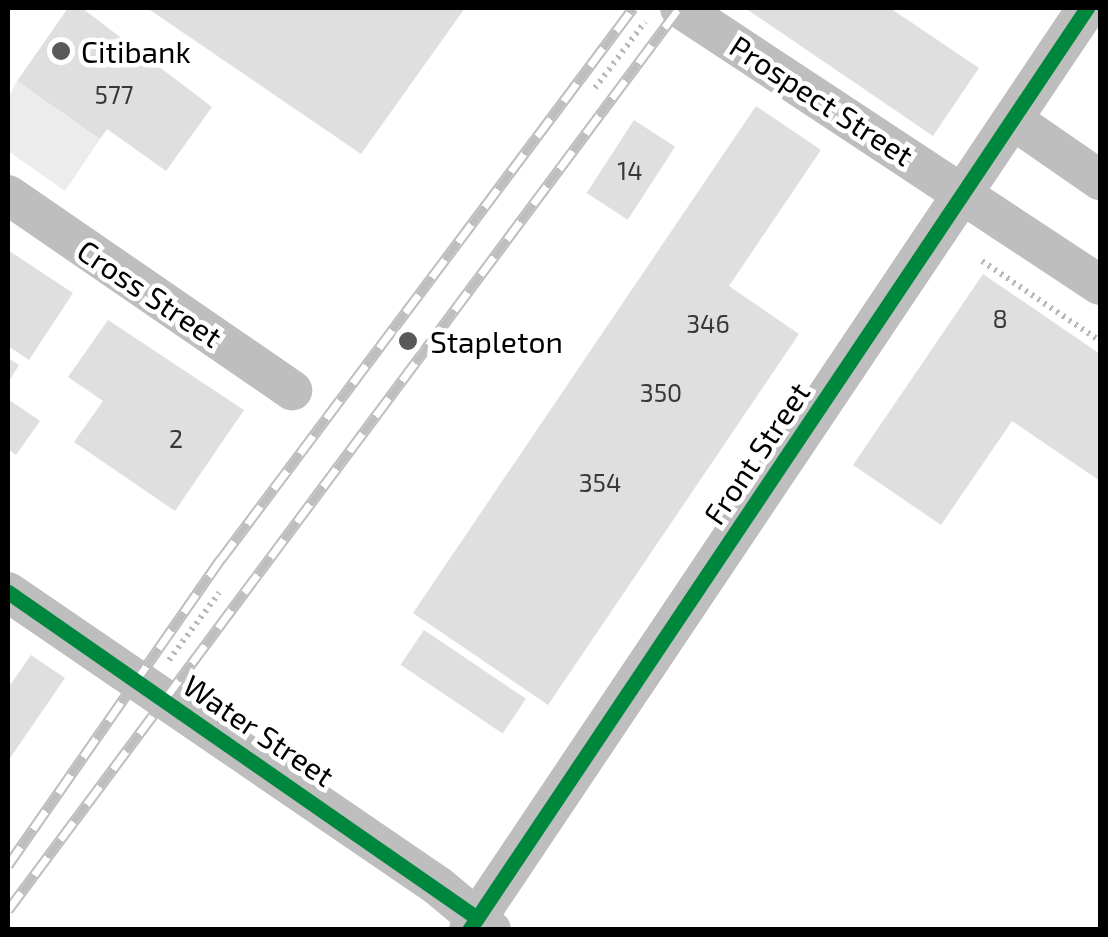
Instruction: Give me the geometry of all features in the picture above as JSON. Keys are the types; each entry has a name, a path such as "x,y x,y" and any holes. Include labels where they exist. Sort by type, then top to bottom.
{"street":[{"name":"Prospect Street","path":"680,8 1100,285"},
{"name":"Front Street","path":"479,926 1013,120 1074,12"},
{"path":"1013,120 1100,180"},
{"name":"Cross Street","path":"8,196 292,390"},
{"name":"Water Street","path":"8,592 479,926"}],"path":[{"path":"594,88 642,26"},
{"path":"982,261 1100,341"},
{"path":"172,656 219,593"}],"shaded area":[{"path":"17,81 100,139 65,191 8,151 8,99"}],"building":[{"path":"68,8 82,8 212,107 166,171 107,129 100,139 17,81"},
{"path":"147,8 465,8 361,154"},
{"path":"745,8 890,8 979,68 933,136"},
{"path":"756,106 821,150 729,286 799,334 548,705 413,613"},
{"path":"634,120 675,147 628,220 587,193"},
{"path":"8,250 73,293 29,360 8,346"},
{"path":"983,274 1100,354 1100,481 1012,421 941,525 853,465"},
{"path":"108,320 244,410 175,511 74,442 103,401 68,377"},
{"path":"8,358 19,365 8,383"},
{"path":"8,399 40,421 16,455 8,449"},
{"path":"424,630 526,699 502,734 401,665"},
{"path":"31,655 65,678 8,761 8,688"}],"railway":[{"path":"8,865 221,559 633,8"},
{"path":"8,910 679,8"}],"cycle path":[{"path":"469,930 1087,8"},
{"path":"8,592 477,918"}],"place":[{"name":"Citibank","path":"61,51"},
{"name":"Stapleton","path":"408,341"}]}
